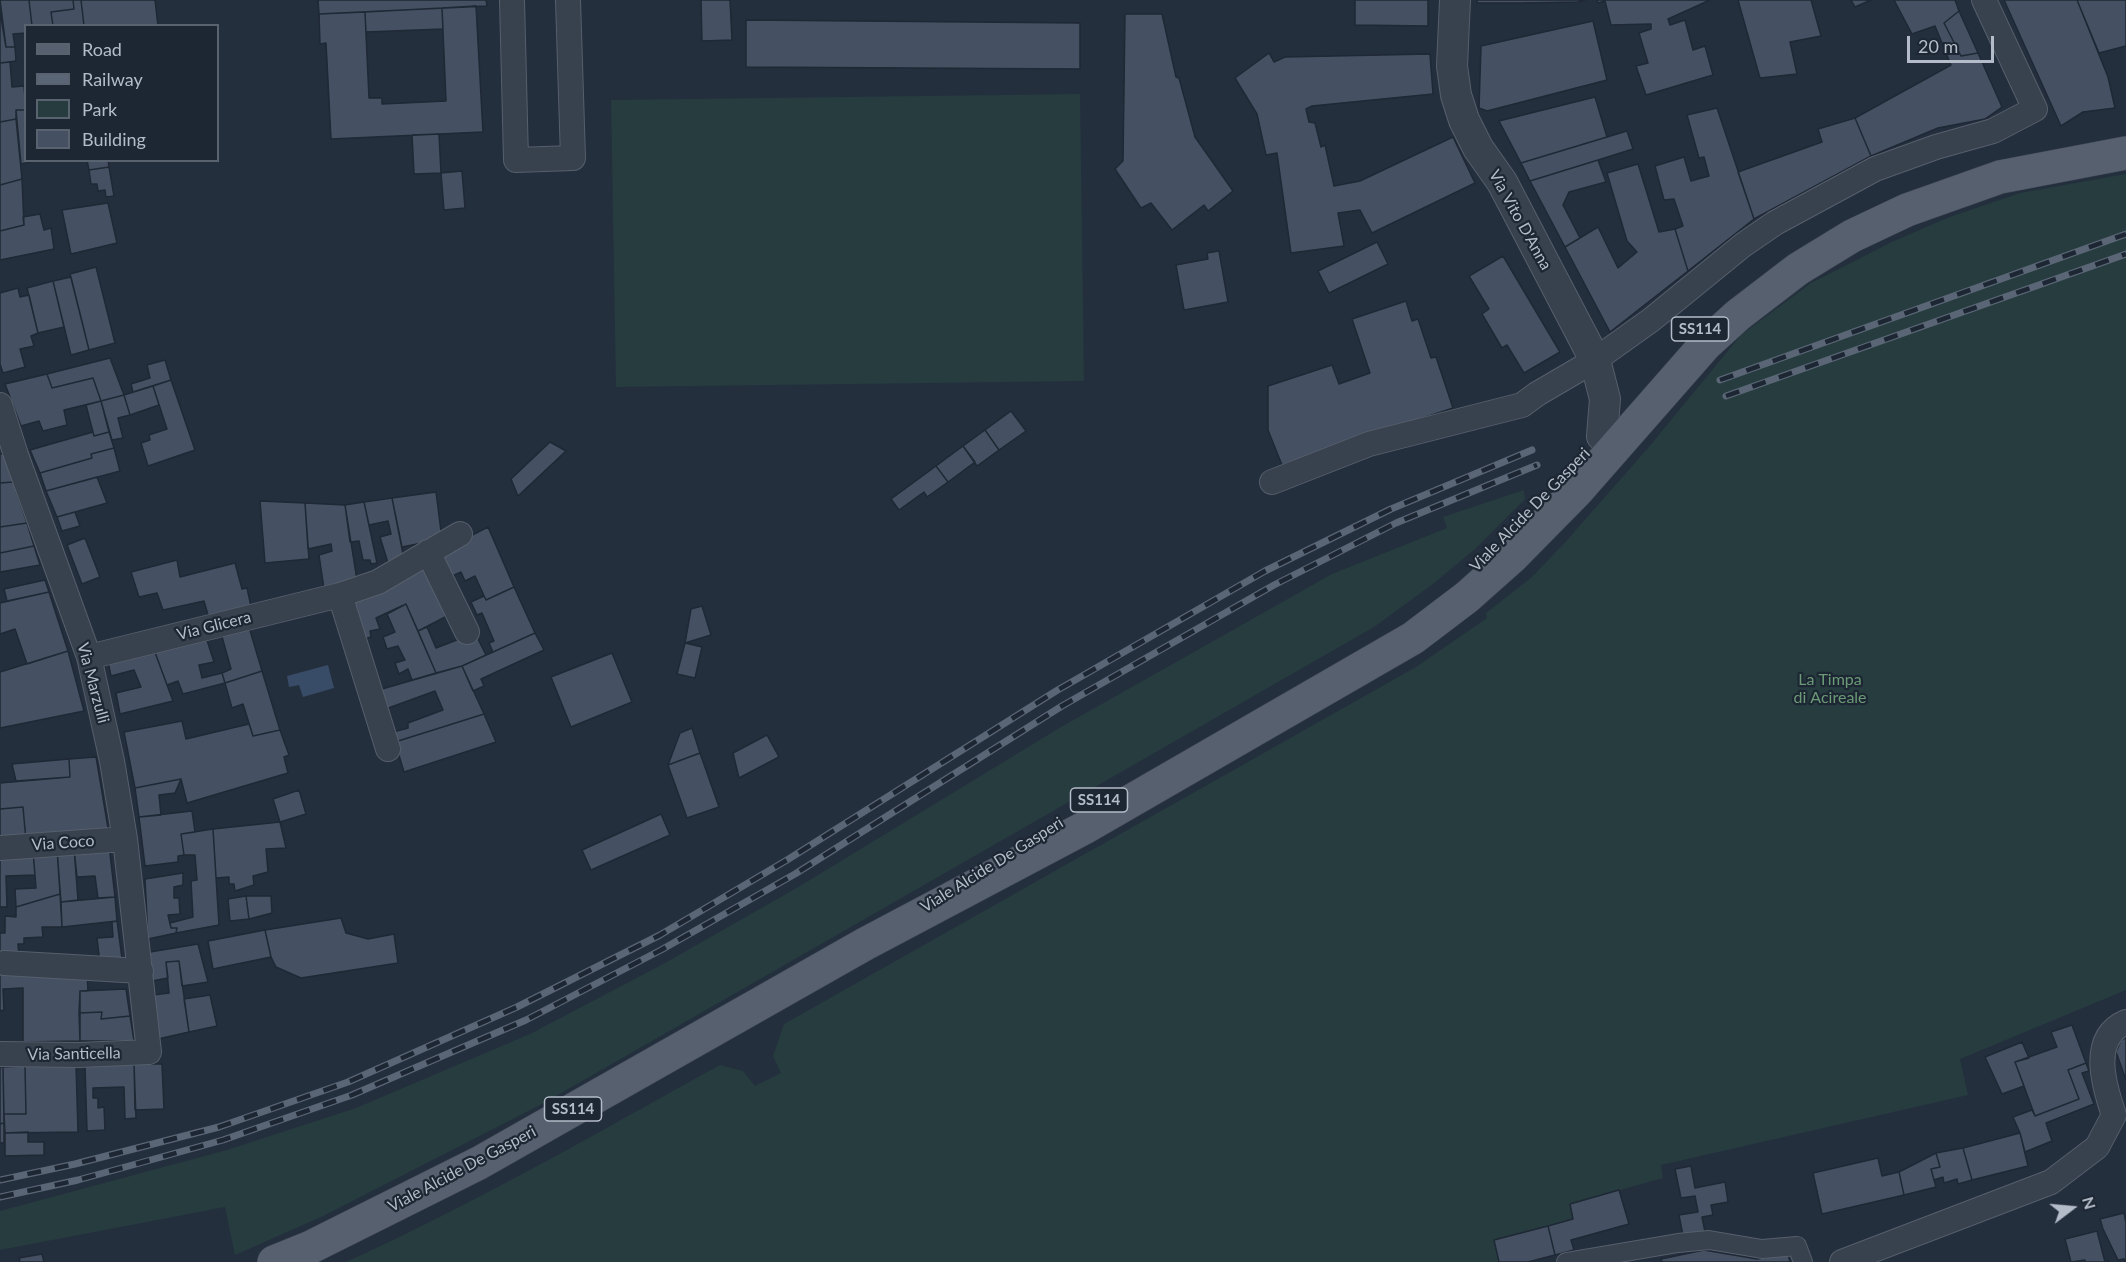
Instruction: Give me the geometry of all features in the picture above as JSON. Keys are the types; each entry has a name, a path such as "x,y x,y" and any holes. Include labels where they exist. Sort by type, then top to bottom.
{"main road":[{"name":"Viale Alcide De Gasperi","path":"274,1262 311,1247 478,1163 865,944 1084,828 1349,665 1457,584 1500,546 1561,483 1699,330 1788,257 1843,223 1898,193 1957,172 2126,134"},
{"name":"Viale Alcide De Gasperi","path":"1349,665 1413,638 1467,597 1512,557 1576,492 1705,345 1738,315 1798,269 1852,236 1907,210 1965,189 2000,177 2126,153"}],"street":[{"path":"512,0 516,160 573,158 568,0"},
{"name":"Via Vito D'Anna","path":"1455,0 1452,66 1456,95 1464,120 1478,148 1502,182 1595,360 1605,399 1602,436"},
{"path":"1272,482 1369,444 1522,405 1595,360 1652,320 1743,245 1775,223 1875,169 1936,147 1993,131 2035,109 1984,0"},
{"name":"Via Marzulli","path":"0,405 89,657 112,761 125,839 149,1052"},
{"name":"Via Glicera","path":"89,657 340,595 378,582 460,534"},
{"path":"428,552 467,632"},
{"path":"340,595 388,749"},
{"name":"Via Coco","path":"0,848 125,839"},
{"path":"4,963 141,971"},
{"path":"1842,1262 2051,1182 2097,1147 2120,1115 2105,1090 2102,1069 2104,1046 2116,1027 2126,1022"},
{"name":"Via Santicella","path":"0,1054 79,1055 149,1052"},
{"path":"1566,1262 1709,1240 1762,1249 1797,1246 1803,1262"}],"green space":[{"path":"1080,94 1084,381 616,387 611,100"},
{"name":"La Timpa di Acireale","path":"2126,174 2126,990 1960,1059 1968,1095 1661,1165 1663,1178 1570,1204 1573,1219 1494,1240 1499,1262 346,1262 488,1192 720,1065 743,1071 755,1086 781,1073 773,1056 784,1024 1416,667 1487,618 1486,613 1532,577 1648,448 1741,335 1811,283 1892,242 1947,218 2020,193"},
{"path":"1524,490 1525,499 1475,549 1433,584 1374,627 542,1104 323,1216 235,1255 225,1207 0,1250 0,1211 227,1150 356,1108 530,1034 665,963 800,886 1061,727 1332,574 1447,528 1443,517"}],"water":[{"path":"328,665 334,688 303,697 299,685 289,687 287,676"}],"building":[{"path":"0,0 29,0 32,24 24,24 24,33 13,34 15,47 6,47"},
{"path":"29,0 73,0 74,9 51,12 53,24 32,24"},
{"path":"73,0 81,0 84,24 53,24 51,12 74,9"},
{"path":"81,0 155,0 158,24 84,24"},
{"path":"318,0 486,0 487,6 319,14"},
{"path":"701,0 730,0 732,40 702,41"},
{"path":"1355,0 1428,0 1428,26 1355,25"},
{"path":"1477,0 1585,0 1578,2 1477,3"},
{"path":"1597,0 1710,0 1668,19 1670,25 1685,20 1693,50 1705,46 1713,75 1646,95 1636,66 1648,63 1639,33 1651,29 1651,24 1611,25 1605,1 1598,3"},
{"path":"1738,0 1811,0 1821,36 1790,42 1797,74 1760,78"},
{"path":"1851,0 1871,0 1855,7"},
{"path":"1894,0 1955,0 1959,11 1944,23 1961,56 1978,53 2002,107 1985,119 1938,128 1871,156 1855,118 1951,65 1935,26 1912,34"},
{"path":"2004,0 2077,0 2108,77 2115,108 2083,112 2061,126"},
{"path":"2077,0 2126,0 2126,46 2099,53"},
{"path":"476,6 483,132 331,139 326,43 320,44 319,14 365,12 369,98 382,98 382,104 446,101 442,8"},
{"path":"442,8 443,29 366,32 365,12"},
{"path":"1959,11 1978,53 1961,56 1944,23"},
{"path":"0,12 6,47 15,47 16,61 0,63"},
{"path":"1125,14 1162,14 1176,77 1179,78 1195,137 1233,191 1208,211 1204,205 1172,230 1151,203 1141,208 1115,169 1123,161"},
{"path":"746,20 1080,23 1080,69 746,67"},
{"path":"1593,21 1607,80 1487,111 1479,108 1481,46"},
{"path":"1269,53 1274,62 1285,57 1430,54 1433,94 1312,106 1306,109 1309,122 1315,123 1321,147 1325,145 1334,186 1360,181 1453,137 1475,183 1372,233 1360,210 1338,213 1344,246 1291,253 1277,153 1266,155 1257,114 1235,78"},
{"path":"10,62 12,87 24,86 24,110 16,110 16,119 0,122 0,63"},
{"path":"1595,97 1607,137 1521,163 1499,121"},
{"path":"1717,108 1754,219 1688,271 1675,229 1683,226 1674,199 1664,200 1655,166 1684,157 1691,181 1709,176 1704,157 1699,158 1687,115"},
{"path":"16,110 24,110 24,162 30,162 21,164"},
{"path":"1855,118 1871,156 1754,219 1738,172 1822,142 1818,129"},
{"path":"16,119 22,179 0,185 0,122"},
{"path":"1627,131 1633,149 1530,181 1521,163"},
{"path":"439,134 441,173 414,174 412,135"},
{"path":"1598,160 1606,182 1569,192 1563,205 1580,238 1565,247 1530,181"},
{"path":"87,162 108,162 109,167 89,170"},
{"path":"1638,164 1659,232 1675,229 1688,271 1610,332 1565,247 1598,227 1618,268 1637,252 1627,241 1607,173"},
{"path":"109,167 114,196 106,197 105,190 98,191 97,184 91,184 89,170"},
{"path":"462,171 465,208 444,210 441,173"},
{"path":"22,179 24,225 0,231 0,185"},
{"path":"108,203 117,243 71,254 62,210"},
{"path":"40,214 44,230 51,228 54,249 0,260 0,231 24,225 23,217"},
{"path":"1377,242 1388,264 1329,293 1318,271"},
{"path":"1219,251 1228,302 1184,310 1176,265 1208,259 1207,253"},
{"path":"1503,256 1560,352 1524,373 1507,345 1502,348 1482,314 1489,309 1469,276"},
{"path":"96,267 115,343 89,350 70,274"},
{"path":"71,277 89,350 71,355 53,281"},
{"path":"53,281 64,327 38,333 27,288"},
{"path":"18,288 20,297 29,295 38,333 31,336 34,346 20,349 25,367 3,373 0,364 0,293"},
{"path":"1406,301 1412,321 1418,319 1431,358 1436,357 1453,408 1282,465 1268,430 1268,386 1332,365 1339,384 1370,373 1352,319"},
{"path":"110,358 124,395 101,401 93,378 52,388 47,374"},
{"path":"165,360 171,380 133,392 131,384 150,378 147,365"},
{"path":"47,374 52,388 93,378 101,401 64,410 67,425 43,431 39,421 21,426 5,384"},
{"path":"171,380 195,450 148,466 141,443 150,440 149,435 167,429 153,386"},
{"path":"153,386 159,405 130,415 124,395"},
{"path":"124,395 130,415 118,418 123,438 112,440 101,401"},
{"path":"101,401 109,432 94,436 86,405"},
{"path":"1011,411 1026,431 999,450 985,430"},
{"path":"985,430 999,450 977,466 963,446"},
{"path":"93,432 94,436 109,432 114,448 91,454 92,458 40,473 30,450"},
{"path":"550,442 566,451 518,496 511,479"},
{"path":"963,446 975,462 948,482 936,466"},
{"path":"114,448 120,471 46,491 40,473 92,458 91,454"},
{"path":"0,454 4,454 13,482 0,483"},
{"path":"936,466 948,482 927,497 924,492 899,510 891,499"},
{"path":"97,477 107,503 57,517 46,491"},
{"path":"13,482 27,523 0,527 0,483"},
{"path":"436,492 442,539 402,547 392,498"},
{"path":"392,498 403,554 388,563 380,537 391,534 388,521 369,525 364,502"},
{"path":"260,501 305,503 309,559 265,563"},
{"path":"364,502 377,563 371,564 370,560 363,560 359,541 350,542 345,505"},
{"path":"305,503 345,505 357,580 324,589 319,555 332,551 331,544 308,549"},
{"path":"75,512 80,526 62,531 57,517"},
{"path":"27,523 34,546 0,553 0,527"},
{"path":"488,527 514,587 486,600 475,576 465,581 461,572 450,577 439,552"},
{"path":"85,538 100,577 82,584 67,545"},
{"path":"34,546 40,565 0,572 0,553"},
{"path":"177,560 180,577 235,563 242,589 247,588 252,611 210,622 204,601 163,610 157,593 139,597 131,572"},
{"path":"425,564 451,614 418,631 406,604 376,618 380,629 370,631 371,637 361,640 348,602"},
{"path":"45,580 49,592 7,601 4,589"},
{"path":"514,587 535,633 493,652 489,643 494,641 482,613 477,615 471,602 484,596 486,600"},
{"path":"49,592 68,651 27,664 15,629 0,634 0,603"},
{"path":"406,604 436,673 412,680 408,669 399,674 395,663 405,660 398,646 387,649 383,637 395,632 387,614"},
{"path":"702,606 711,635 685,643 691,609"},
{"path":"249,627 262,671 225,683 222,673 231,669 221,633"},
{"path":"427,627 436,648 475,633 486,655 462,666 436,673 418,631"},
{"path":"535,633 544,650 481,679 484,686 473,691 462,666"},
{"path":"206,637 214,662 199,665 202,678 222,673 225,683 183,694 178,681 167,685 153,647"},
{"path":"685,643 702,647 695,678 677,674"},
{"path":"153,647 173,701 120,714 116,693 141,687 134,670 111,676 107,657"},
{"path":"68,651 84,711 0,728 0,672"},
{"path":"612,653 632,702 571,727 551,677"},
{"path":"462,666 484,714 395,742 393,732 408,728 408,723 443,710 435,691 383,710 375,691"},
{"path":"262,671 280,730 253,736 243,704 232,708 225,683"},
{"path":"484,714 496,742 404,772 395,742"},
{"path":"182,721 186,739 249,724 253,736 280,730 289,755 284,757 288,773 187,803 181,779 135,788 124,732"},
{"path":"692,728 700,753 668,765 680,733"},
{"path":"767,735 779,757 739,778 733,753"},
{"path":"700,753 719,807 687,818 668,765"},
{"path":"96,757 109,834 26,841 23,807 0,809 0,783 70,777 69,759"},
{"path":"69,759 70,777 16,781 12,764"},
{"path":"181,779 175,793 159,795 161,815 139,817 135,788"},
{"path":"299,790 306,814 280,822 273,799"},
{"path":"23,807 26,841 0,842 0,809"},
{"path":"192,811 195,832 181,834 184,855 178,856 178,862 145,866 139,817"},
{"path":"661,814 670,835 591,870 582,850"},
{"path":"280,822 286,848 266,849 268,872 253,876 254,885 235,891 234,884 229,884 229,877 216,878 213,829"},
{"path":"213,829 219,925 176,933 177,928 171,928 170,923 193,917 191,881 197,880 195,855 184,855 181,834"},
{"path":"109,845 115,897 98,898 95,876 77,877 74,848"},
{"path":"74,848 78,900 61,902 57,849"},
{"path":"57,849 60,894 16,907 15,889 36,888 33,851"},
{"path":"33,851 35,875 6,876 7,907 0,907 0,853"},
{"path":"183,873 183,885 174,887 174,898 179,898 180,914 168,915 171,928 177,928 176,933 148,939 145,879"},
{"path":"60,894 62,927 42,927 43,937 24,938 24,944 18,944 19,957 0,955 0,933 5,933 5,916 16,917 16,907"},
{"path":"246,896 271,896 272,913 249,919"},
{"path":"246,896 249,919 230,921 228,899"},
{"path":"115,897 117,921 62,927 61,902"},
{"path":"341,918 346,933 368,939 394,934 398,963 301,978 276,967 271,957 265,930"},
{"path":"117,921 123,966 100,964 97,938 113,937 112,922"},
{"path":"265,930 271,957 213,969 208,941"},
{"path":"198,944 208,982 182,986 179,961 166,962 168,978 152,981 150,952"},
{"path":"179,961 189,1032 158,1039 153,995 169,993 166,962"},
{"path":"0,968 87,974 88,991 80,991 80,1041 23,1042 23,988 3,989 4,1010 0,1011"},
{"path":"126,989 130,1016 101,1019 102,1012 79,1013 80,991"},
{"path":"210,995 217,1026 189,1032 184,999"},
{"path":"102,1012 101,1019 130,1016 134,1041 80,1041 79,1013"},
{"path":"2072,1025 2086,1063 2068,1070 2079,1099 2035,1116 2015,1062 2057,1047 2051,1032"},
{"path":"2126,1038 2126,1080 2116,1052 2121,1040"},
{"path":"2022,1042 2029,1058 2015,1062 2024,1086 2002,1094 1985,1057"},
{"path":"2086,1063 2089,1071 2082,1073 2094,1104 2046,1123 2052,1141 2025,1152 2013,1117 2032,1110 2035,1116 2079,1099 2068,1070"},
{"path":"134,1064 136,1118 125,1119 124,1087 93,1088 93,1098 98,1098 98,1108 104,1107 105,1130 87,1131 85,1066"},
{"path":"134,1064 162,1064 164,1109 135,1110"},
{"path":"76,1065 78,1132 5,1133 4,1114 26,1114 25,1066"},
{"path":"25,1066 26,1114 4,1114 3,1067"},
{"path":"0,1067 3,1067 4,1123 0,1124"},
{"path":"4,1123 4,1143 0,1143 0,1124"},
{"path":"28,1132 28,1142 44,1142 44,1155 5,1156 5,1133"},
{"path":"2020,1133 2028,1166 1972,1180 1963,1148"},
{"path":"1963,1148 1972,1180 1958,1184 1957,1179 1944,1183 1943,1177 1934,1180 1931,1169 1940,1167 1936,1153"},
{"path":"1936,1153 1940,1167 1931,1169 1936,1187 1904,1195 1899,1172"},
{"path":"1878,1158 1882,1176 1899,1172 1904,1195 1822,1214 1813,1173"},
{"path":"1691,1166 1695,1188 1725,1182 1728,1202 1711,1205 1713,1215 1702,1217 1705,1232 1683,1236 1679,1215 1698,1212 1695,1196 1681,1198 1675,1169"},
{"path":"1619,1190 1629,1224 1571,1240 1574,1250 1555,1255 1548,1226 1573,1219 1570,1204"},
{"path":"2124,1213 2126,1262 2124,1259 2118,1260 2100,1219"},
{"path":"1548,1226 1555,1255 1528,1262 1499,1262 1494,1240"},
{"path":"2097,1231 2105,1262 2085,1262 2085,1260 2071,1262 2065,1239"},
{"path":"1704,1250 1757,1259 1788,1254 1790,1262 1662,1262 1661,1259"},
{"path":"42,1254 44,1262 20,1262 19,1258"}],"railway":[{"path":"1720,380 2126,234"},
{"path":"1726,396 2126,254"},
{"path":"0,1180 75,1164 219,1127 348,1082 517,1007 660,935 787,860 1056,691 1265,571 1391,509 1532,450"},
{"path":"0,1197 78,1180 223,1140 352,1095 526,1020 661,950 795,874 1062,706 1274,585 1396,523 1537,465"}]}
